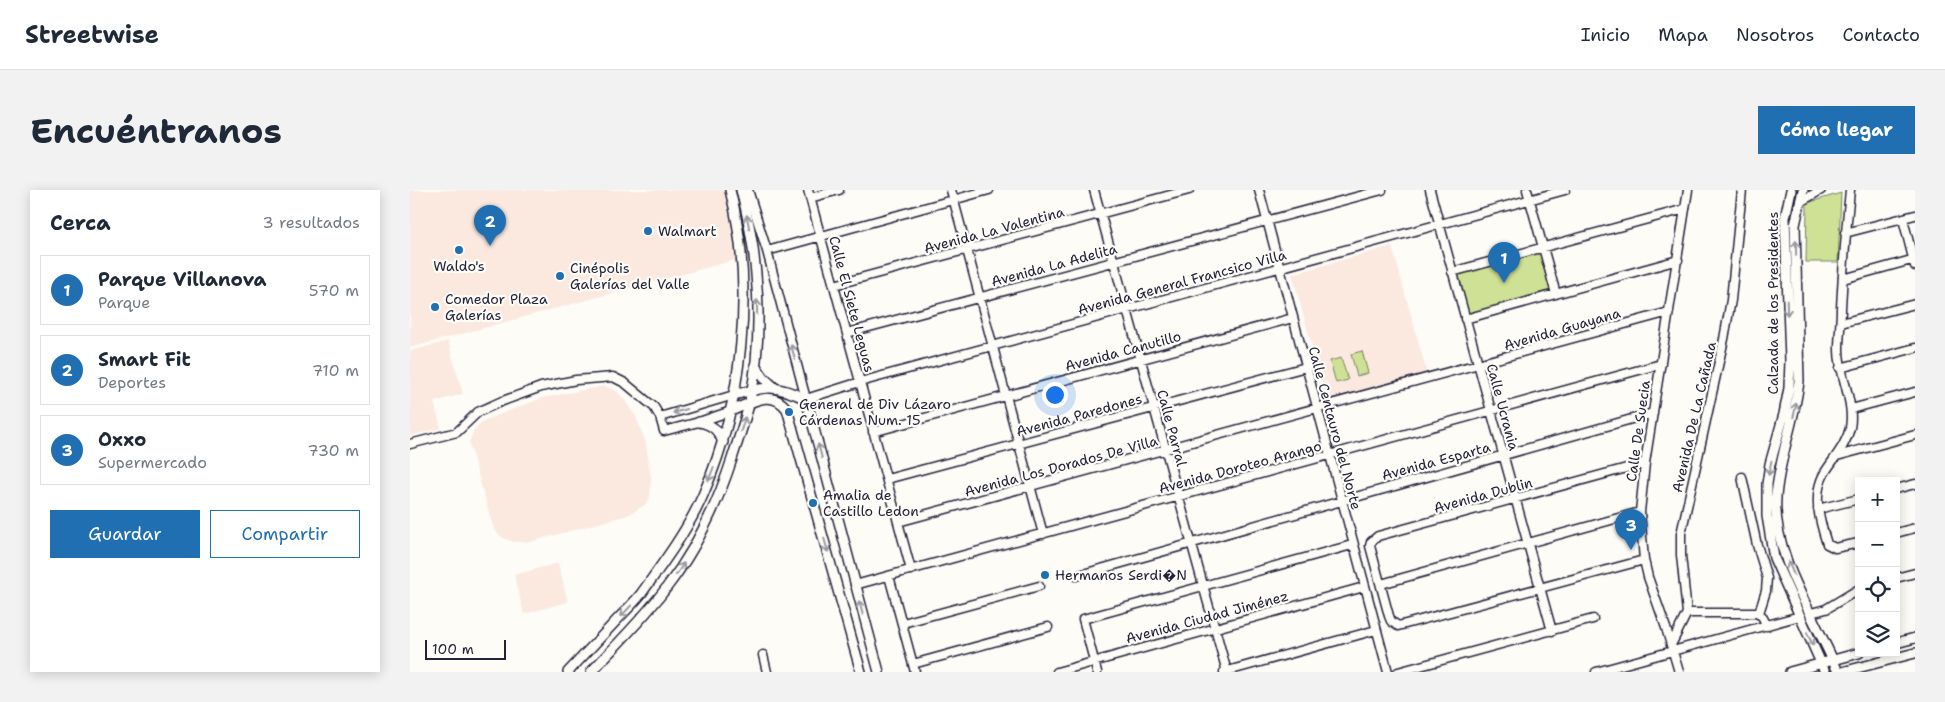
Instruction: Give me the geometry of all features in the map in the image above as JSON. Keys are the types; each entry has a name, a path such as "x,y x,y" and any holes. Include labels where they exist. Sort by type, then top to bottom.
{"main road":[{"path":"568,672 639,596 679,538 703,496 723,442 734,395 741,343 742,289 740,247 730,190"},
{"path":"591,672 645,615 685,562 709,519 723,487 749,403 757,341 757,289 750,229 741,190"},
{"name":"Calzada de los Presidentes","path":"1791,190 1785,218 1790,361 1788,388 1784,414 1770,464 1766,499 1770,540 1774,558 1823,668"},
{"name":"Calzada de los Presidentes","path":"1803,190 1796,225 1800,381 1797,404 1779,472 1776,498 1777,520 1784,553 1838,672"},
{"path":"755,364 764,378 774,387"},
{"path":"734,395 774,387 806,399 879,672"},
{"path":"731,411 749,403 768,398 779,400 787,409 860,669"},
{"path":"699,422 712,426 723,442"},
{"path":"639,596 645,609 645,615"},
{"path":"1900,642 1915,638"},
{"path":"852,639 860,648 867,647 870,640"},
{"path":"1842,672 1915,653"},
{"path":"1790,672 1823,668 1833,660 1855,654"},
{"path":"860,669 864,662 870,662 879,672"}],"street":[{"path":"748,190 767,251 806,399"},
{"path":"809,194 839,190"},
{"path":"951,190 1043,534"},
{"path":"767,251 989,190"},
{"name":"Calle Parral","path":"1094,190 1226,672"},
{"name":"Avenida La Valentina","path":"834,285 1189,190"},
{"name":"Calle Centauro del Norte","path":"1259,190 1352,544 1388,672"},
{"name":"Avenida La Adelita","path":"846,333 1382,190"},
{"name":"Calle Ucrania","path":"1430,190 1552,631"},
{"path":"1527,190 1556,294"},
{"name":"Avenida General Francsico Villa","path":"806,399 860,382 1127,311 1565,190"},
{"name":"Calle De Suecia","path":"1678,672 1644,560 1640,512 1652,413 1688,190"},
{"name":"Avenida De La Cañada","path":"1687,613 1681,554 1681,534 1723,346 1731,300 1742,190"},
{"path":"1800,202 1821,190"},
{"path":"1850,190 1845,234 1839,348 1840,368 1851,409 1850,427 1846,440 1823,476 1817,498 1825,538 1830,547 1835,548 1855,543"},
{"name":"Calle El Siete Leguas","path":"809,194 911,570"},
{"path":"1452,272 1685,209"},
{"path":"1845,234 1915,216"},
{"path":"1843,279 1914,262 1903,219"},
{"path":"1465,319 1678,260"},
{"path":"1841,323 1915,304"},
{"name":"Avenida Guayana","path":"1317,409 1669,312"},
{"name":"Avenida Canutillo","path":"873,432 1293,318"},
{"path":"1840,368 1915,348"},
{"name":"Avenida Doroteo Arango","path":"855,585 1660,364"},
{"name":"Avenida Paredones","path":"887,479 1306,367"},
{"path":"410,444 457,432 478,412 541,386 576,380 612,377 625,383 654,407 660,417 664,431 731,411"},
{"path":"1851,409 1915,392"},
{"path":"660,417 734,395"},
{"name":"Avenida Los Dorados De Villa","path":"898,522 1317,409"},
{"name":"Avenida Esparta","path":"1076,576 1652,413"},
{"path":"1837,456 1915,435"},
{"name":"Avenida Dublin","path":"1381,584 1370,546 1373,539 1645,463"},
{"path":"1742,477 1757,545 1768,582 1760,614 1768,626"},
{"path":"1900,488 1915,484"},
{"path":"1818,509 1855,500"},
{"path":"1640,512 1381,584 1388,616 1398,626 1644,560"},
{"path":"1900,531 1915,528"},
{"path":"1097,672 1083,619 1352,544"},
{"path":"1900,577 1915,573"},
{"path":"889,576 914,668 1048,627"},
{"path":"903,624 1039,586"},
{"name":"Avenida Ciudad Jiménez","path":"1057,672 1364,587"},
{"path":"1811,614 1826,609 1855,591"},
{"path":"1672,648 1687,613 1760,614"},
{"path":"1596,672 1672,648 1768,626 1800,616"},
{"path":"1398,672 1552,631 1593,618"},
{"path":"1226,672 1376,630"},
{"path":"763,655 767,672"}],"shaded area":[{"path":"410,190 726,190 735,240 735,260 410,348"},
{"path":"1392,246 1427,373 1327,401 1292,274"},
{"path":"448,341 463,394 434,402 441,428 410,436 410,351"},
{"path":"604,386 617,391 626,402 636,417 646,443 651,478 650,497 645,505 628,515 530,542 514,542 503,538 494,530 469,443 474,430 483,421 542,398"},
{"path":"558,563 568,602 524,614 514,575"}],"green space":[{"path":"1841,193 1838,262 1806,262 1807,203"},
{"path":"1543,248 1556,294 1465,318 1453,272"},
{"path":"1362,351 1368,373 1357,376 1351,354"},
{"path":"1341,358 1348,380 1336,383 1330,361"}],"place":[{"name":"Walmart","path":"648,231"},
{"name":"Smart Fit","path":"490,246"},
{"name":"Waldo's","path":"459,250"},
{"name":"Cinépolis Galerías del Valle","path":"560,276"},
{"name":"Parque Villanova","path":"1504,283"},
{"name":"Comedor Plaza Galerías","path":"435,307"},
{"name":"General de Div Lázaro Cárdenas Num. 15","path":"789,412"},
{"name":"Amalia de Castillo Ledon","path":"813,503"},
{"name":"Oxxo","path":"1631,550"},
{"name":"Hermanos Serdi�N","path":"1045,575"}]}
